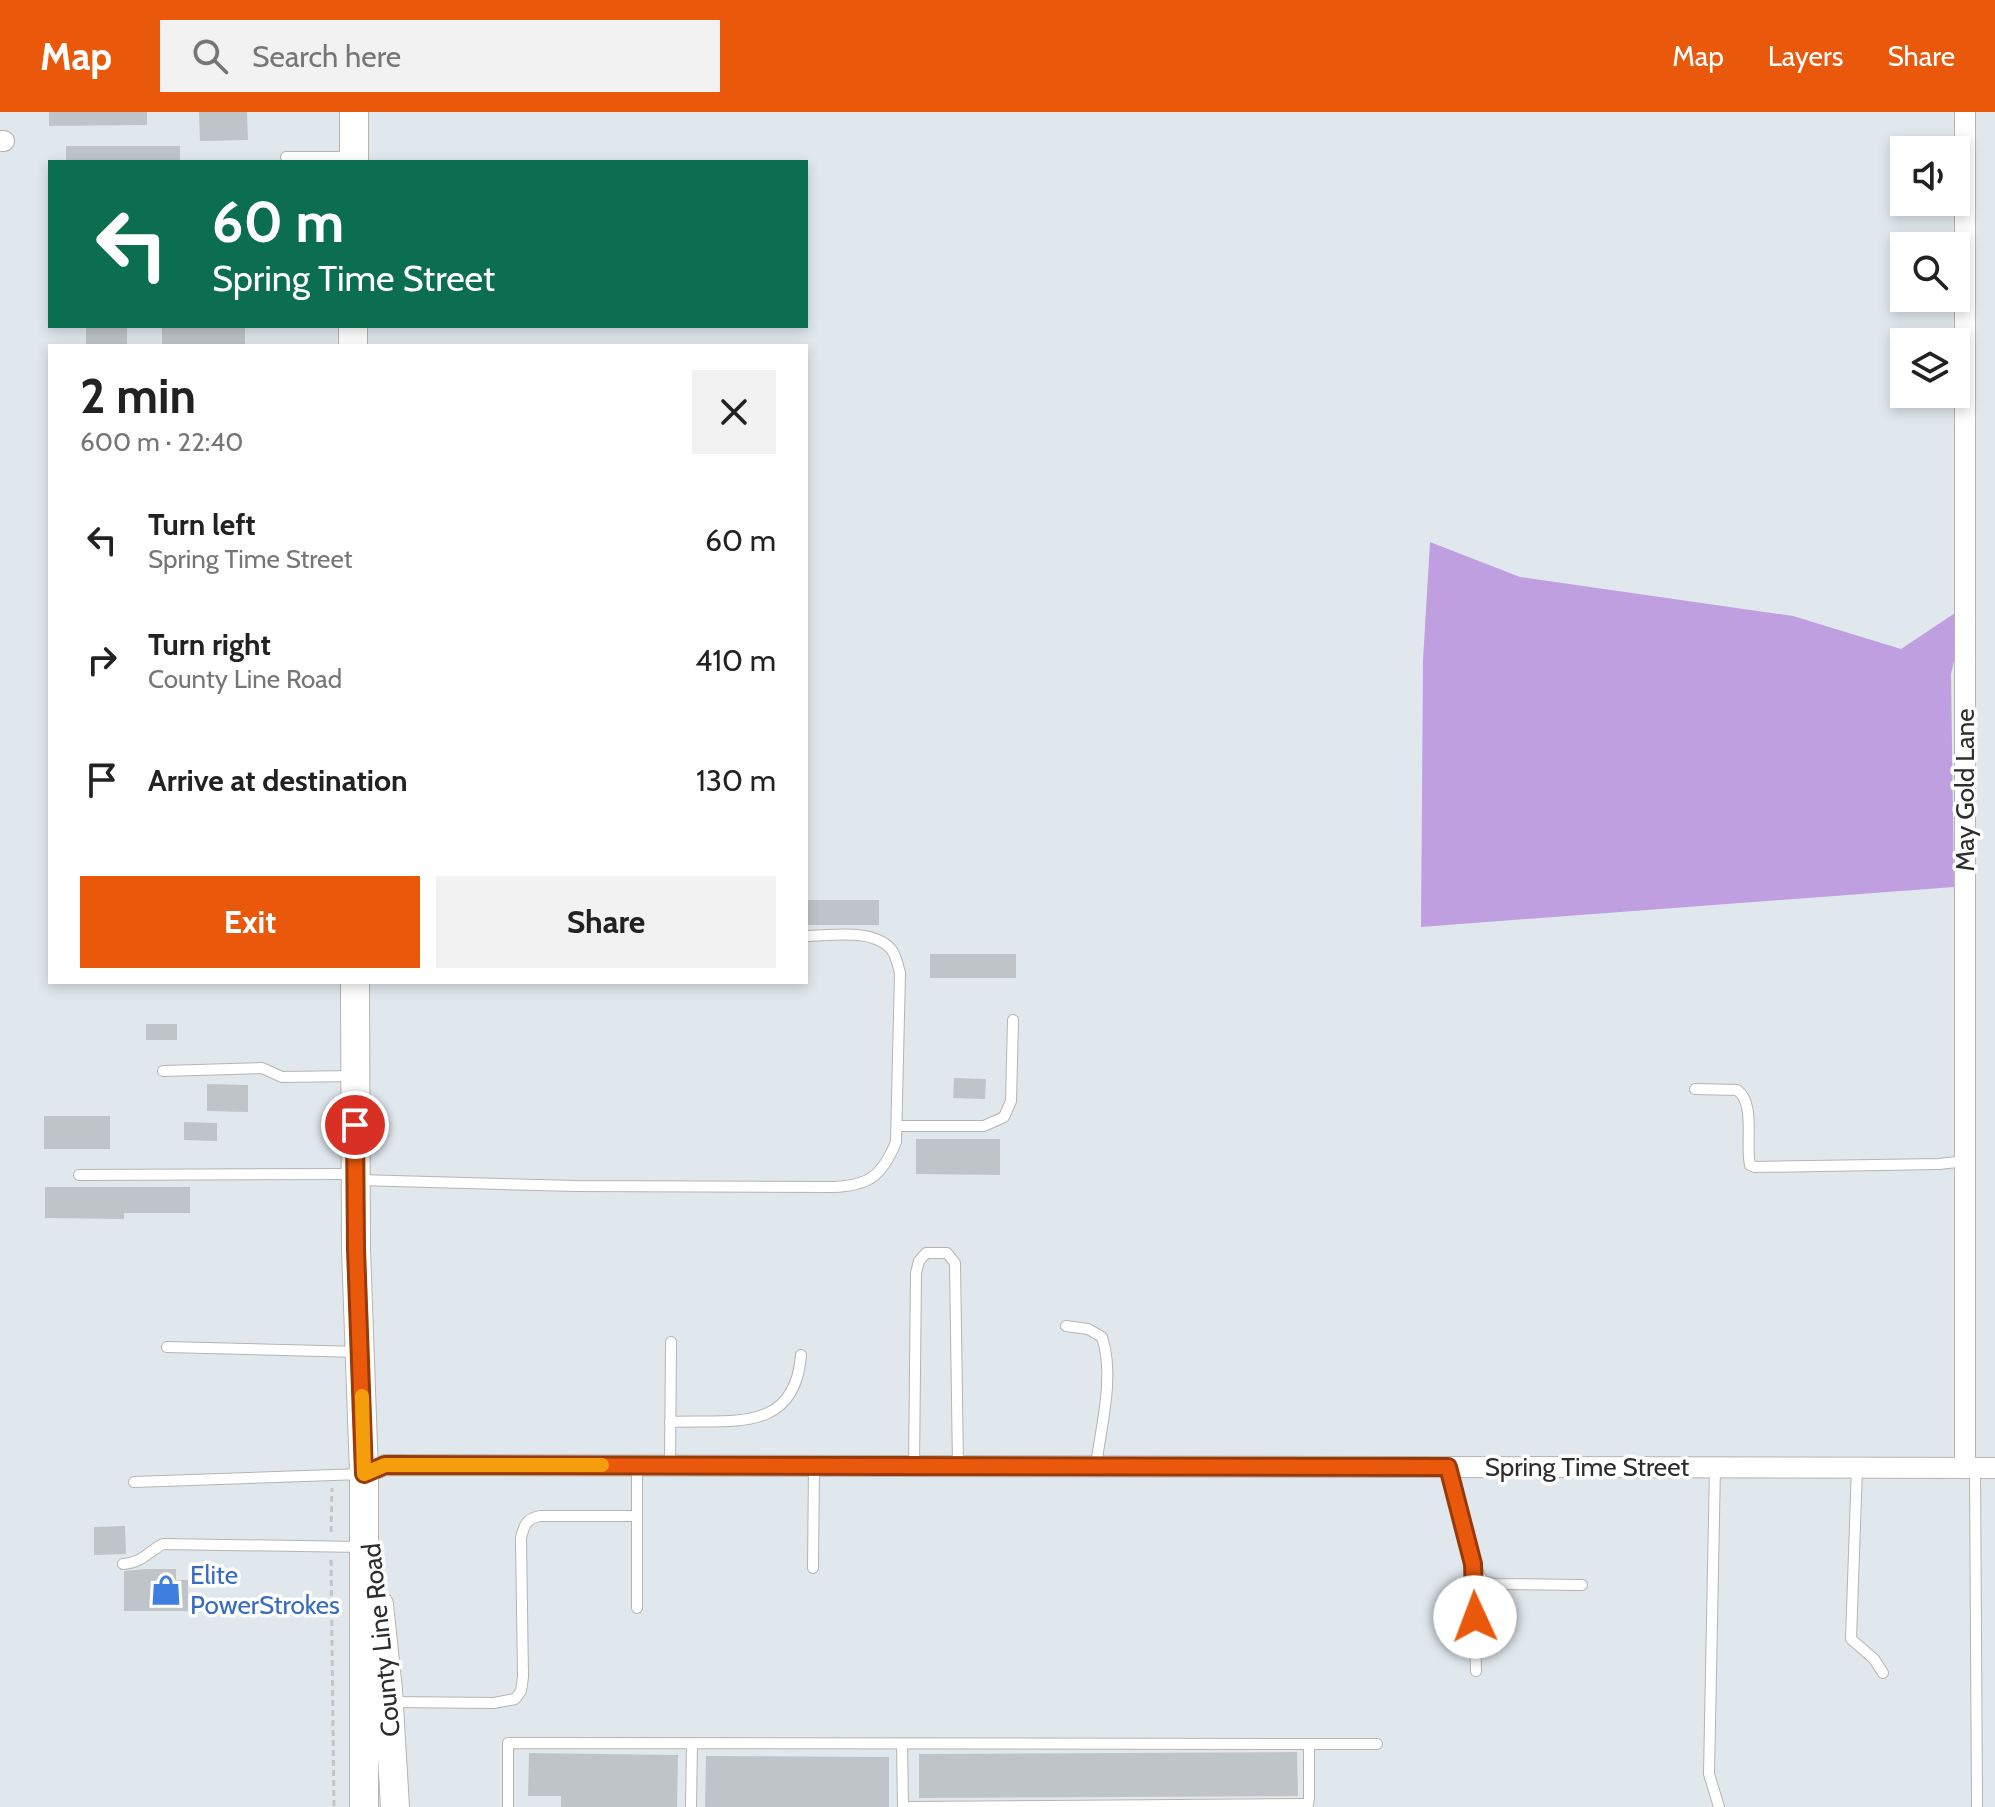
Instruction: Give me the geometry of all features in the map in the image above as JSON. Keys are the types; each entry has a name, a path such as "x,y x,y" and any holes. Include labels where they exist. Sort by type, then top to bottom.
{"main road":[{"path":"354,112 354,160"},
{"name":"County Line Road","path":"355,984 356,1249 364,1474 364,1807"},
{"name":"County Line Road","path":"364,1474 389,1702 395,1807"}],"street":[{"name":"May Gold Lane","path":"1965,112 1966,1161 1978,1468"},
{"name":"Spring Time Street","path":"364,1474 385,1465 1978,1468"}],"lane":[{"path":"286,157 354,160"},
{"path":"79,1175 356,1177 576,1186 857,1186 873,1178 887,1163 896,1142 900,973 894,951 880,941 861,936 808,936"},
{"path":"897,1126 984,1126 1004,1117 1011,1101 1013,1020"},
{"path":"163,1071 262,1068 282,1077 355,1076"},
{"path":"1695,1089 1737,1090 1743,1094 1748,1106 1747,1155 1750,1165 1755,1167 1966,1161"},
{"path":"914,1466 916,1273 919,1261 926,1253 947,1253 955,1263 958,1466"},
{"path":"1066,1326 1088,1329 1102,1337 1107,1353 1096,1466"},
{"path":"670,1465 671,1342"},
{"path":"167,1347 361,1352"},
{"path":"670,1422 761,1418 791,1396 799,1377 801,1355"},
{"path":"637,1465 637,1608"},
{"path":"813,1568 814,1466"},
{"path":"1448,1467 1473,1564 1476,1671"},
{"path":"1715,1467 1709,1774 1719,1807"},
{"path":"1857,1467 1851,1639 1874,1659 1883,1673"},
{"path":"1977,1807 1978,1468"},
{"path":"134,1482 364,1474"},
{"path":"389,1702 494,1703 515,1699 521,1691 523,1677 521,1538 524,1525 540,1516 637,1516"},
{"path":"123,1564 146,1559 163,1544 364,1547"},
{"path":"1473,1564 1483,1581 1495,1584 1582,1585"},
{"path":"508,1807 508,1743 1377,1744"},
{"path":"691,1807 692,1744"},
{"path":"902,1744 903,1807 1308,1806 1309,1744"}],"path":[{"path":"332,1475 334,1807"}],"shaded area":[{"path":"1430,542 1520,577 1793,616 1901,649 1967,605 1951,674 1954,887 1421,927 1423,660"}],"building":[{"path":"49,112 147,112 147,125 49,126"},
{"path":"199,112 247,112 248,140 200,141"},
{"path":"66,146 180,146 180,160 66,160"},
{"path":"86,328 127,328 127,344 86,344"},
{"path":"162,328 245,328 245,344 162,344"},
{"path":"808,900 879,900 879,925 808,925"},
{"path":"930,954 1016,954 1016,978 930,978"},
{"path":"146,1024 177,1024 177,1040 146,1040"},
{"path":"954,1078 986,1079 985,1099 953,1098"},
{"path":"207,1084 248,1085 248,1112 207,1111"},
{"path":"44,1116 110,1116 110,1149 44,1149"},
{"path":"184,1122 217,1123 217,1141 184,1140"},
{"path":"916,1139 1000,1139 1000,1175 916,1174"},
{"path":"45,1187 190,1187 190,1213 124,1213 124,1219 45,1218"},
{"path":"125,1526 126,1554 94,1555 94,1527"},
{"path":"176,1569 176,1580 188,1580 188,1611 124,1611 124,1571"},
{"path":"1297,1752 1298,1796 919,1798 919,1754"},
{"path":"529,1753 678,1755 677,1807 561,1807 561,1796 528,1796"},
{"path":"706,1756 889,1757 889,1807 705,1807"}],"slow traffic":[{"path":"362,1396 364,1474 385,1465 602,1465"}],"place":[{"name":"Elite PowerStrokes","path":"166,1590"}],"route":[{"path":"355,1125 364,1474 385,1465 1448,1467 1473,1564 1475,1617"}]}
